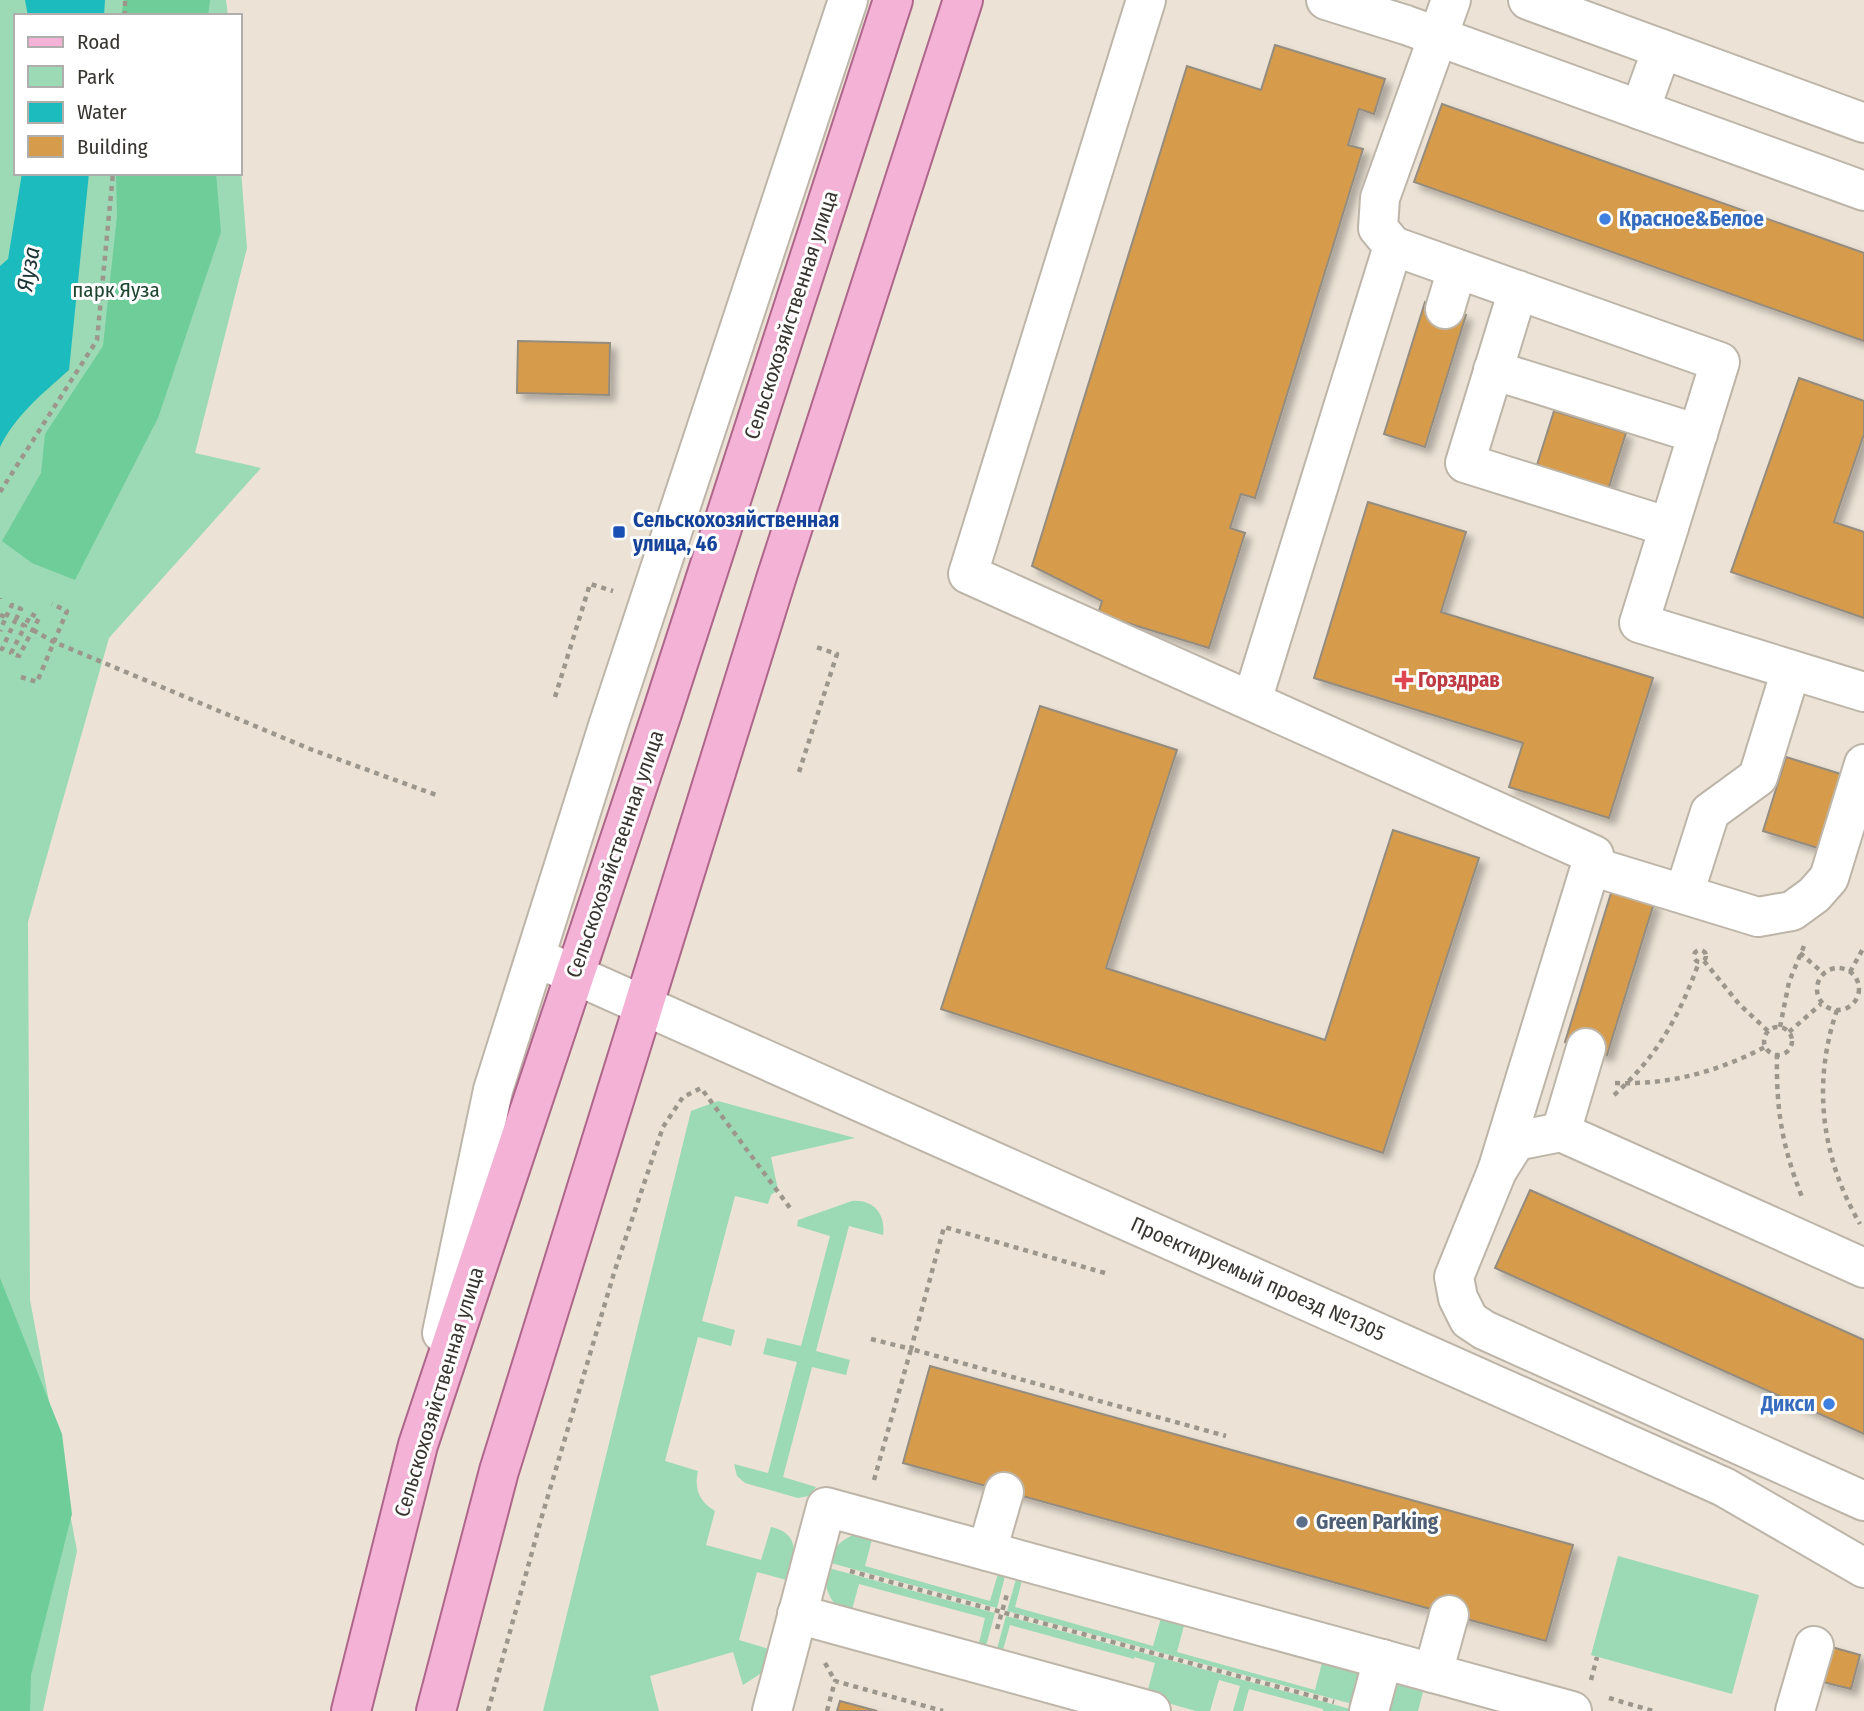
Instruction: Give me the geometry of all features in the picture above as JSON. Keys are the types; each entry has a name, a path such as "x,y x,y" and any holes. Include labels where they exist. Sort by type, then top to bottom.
{"main road":[{"name":"Сельскохозяйственная улица","path":"351,1711 418,1445 663,710 892,0"},
{"path":"436,1711 499,1471 780,565 962,0"}],"street":[{"path":"418,1445 493,1090 609,723 848,0"},
{"path":"1146,0 968,574 1594,855 1497,1171 1454,1277 1458,1298 1469,1320 1484,1330 1864,1501"},
{"path":"1326,0 1437,36 1864,191"},
{"path":"1451,0 1380,198 1377,228 1393,246 1720,362 1639,623 1864,692"},
{"path":"1528,0 1864,123"},
{"path":"1640,110 1662,49"},
{"path":"1252,701 1393,246"},
{"path":"1445,309 1457,269"},
{"path":"1518,290 1465,463 1669,527"},
{"path":"1493,370 1698,433"},
{"path":"1684,894 1710,813 1758,777 1791,670"},
{"path":"1591,866 1758,917 1792,911 1814,895 1829,878 1864,764"},
{"name":"Проектируемый проезд №1305","path":"535,957 1724,1487 1864,1568"},
{"path":"1560,1132 1581,1064"},
{"path":"1497,1171 1516,1141 1560,1132 1850,1261"},
{"path":"1002,1555 1003,1492"},
{"path":"772,1711 826,1507 1572,1711"},
{"path":"797,1614 1151,1711"},
{"path":"1433,1673 1449,1615"},
{"path":"1795,1711 1814,1647"},
{"path":"1369,1711 1383,1659"}],"path":[{"path":"0,492 97,340 113,175"},
{"path":"555,697 590,584 616,592"},
{"path":"21,677 37,682 54,642 67,611 52,604"},
{"path":"0,631 12,605 21,608 2,649 0,648"},
{"path":"31,614 39,618 33,631 19,656 11,653 31,614"},
{"path":"0,615 6,617"},
{"path":"15,621 25,626"},
{"path":"33,631 310,750 439,796"},
{"path":"799,772 837,654 813,646"},
{"path":"1850,972 1864,947"},
{"path":"1612,1097 1668,1035 1702,961 1739,1004 1768,1031"},
{"path":"1833,968 1850,972 1859,984 1858,996 1852,1005 1842,1010 1831,1010 1821,1004 1816,994 1817,983 1823,974 1833,968"},
{"path":"1858,996 1864,999"},
{"path":"1789,1032 1821,1004"},
{"path":"1837,1010 1826,1039 1822,1079 1823,1116 1844,1197 1864,1231"},
{"path":"1775,1026 1789,1032 1792,1043 1788,1051 1771,1053 1765,1047 1763,1038 1775,1026"},
{"path":"1581,1064 1627,1083 1684,1079 1732,1064 1765,1047"},
{"path":"1777,1054 1776,1086 1786,1157 1802,1197 1850,1261"},
{"path":"488,1711 545,1504 614,1273 663,1127 684,1097 701,1088 790,1208"},
{"path":"871,1491 944,1227 1105,1273"},
{"path":"871,1339 1226,1436"},
{"path":"987,1666 1002,1612 1002,1555"},
{"path":"812,1560 1369,1711"},
{"path":"827,1711 835,1681 943,1711"}],"green space":[{"name":"парк Яуза","path":"0,0 226,0 228,14 14,14 14,175 241,175 247,248 195,453 261,468 109,638 28,922 30,1300 77,1551 43,1711 0,1711"},
{"path":"124,0 210,0 208,14 121,14"},
{"path":"116,175 216,175 221,232 158,418 75,580 32,563 2,541 41,473 45,434 103,346 117,216"},
{"path":"718,1101 855,1138 771,1157 778,1190 771,1195 768,1204 735,1196 702,1321 735,1330 731,1346 698,1337 665,1461 698,1471 699,1494 715,1511 706,1545 761,1560 771,1527 781,1530 792,1541 794,1555 790,1581 757,1572 739,1640 772,1650 763,1672 743,1685 733,1652 650,1676 659,1711 543,1711 691,1111"},
{"path":"852,1201 867,1203 877,1210 883,1221 883,1235 849,1226 816,1351 850,1360 846,1375 812,1367 783,1477 816,1487 809,1496 798,1498 745,1483 737,1476 734,1464 768,1473 797,1362 763,1354 767,1338 801,1346 830,1236 797,1226 798,1220"},
{"path":"0,1278 62,1434 72,1514 31,1675 30,1711 0,1711"},
{"path":"861,1532 874,1532 865,1566 990,1601 1000,1567 1007,1568 997,1608 827,1562 841,1542"},
{"path":"1618,1556 1759,1595 1732,1694 1591,1655"},
{"path":"825,1567 995,1613 984,1653 977,1651 985,1618 859,1584 850,1617 830,1596 825,1582"},
{"path":"1018,1572 1024,1573 1015,1607 1153,1646 1163,1611 1186,1618 1177,1652 1315,1690 1324,1655 1354,1667 1362,1684 1356,1705 1007,1611"},
{"path":"1006,1616 1354,1711 1323,1711 1249,1689 1243,1711 1233,1711 1240,1686 1219,1680 1210,1711 1196,1711 1146,1697 1155,1663 1134,1657 1010,1625 1001,1657 995,1656"},
{"path":"1403,1681 1425,1684 1418,1711 1384,1711 1390,1693"}],"water":[{"path":"25,0 105,0 104,14 28,14"},
{"name":"Яуза","path":"22,175 89,175 69,370 22,415 0,447 0,266 8,259"}],"building":[{"path":"1275,45 1385,79 1374,114 1359,109 1348,145 1363,149 1255,498 1241,494 1230,528 1245,533 1209,648 1098,614 1102,601 1032,566 1187,66 1261,90"},
{"path":"1442,104 1864,253 1864,341 1414,182"},
{"path":"1425,302 1466,315 1425,447 1384,434"},
{"path":"518,341 610,343 609,395 517,393"},
{"path":"1799,378 1864,401 1864,434 1834,522 1864,532 1864,618 1731,572"},
{"path":"1554,411 1626,433 1608,490 1536,468"},
{"path":"1368,502 1466,532 1441,612 1653,678 1609,818 1509,787 1523,743 1314,678"},
{"path":"1040,706 1177,750 1106,968 1325,1040 1393,830 1479,858 1383,1153 941,1009"},
{"path":"1786,757 1844,775 1821,849 1763,831"},
{"path":"1612,890 1654,903 1607,1055 1565,1042"},
{"path":"1530,1190 1864,1340 1864,1434 1495,1268"},
{"name":"Green Parking","path":"930,1366 1573,1545 1546,1641 903,1463"},
{"path":"1828,1646 1860,1655 1851,1689 1819,1681"},
{"path":"840,1701 877,1711 837,1711"}],"place":[{"name":"Красное&Белое","path":"1605,219"},
{"name":"Сельскохозяйственная улица, 46","path":"619,532"},
{"name":"Горздрав","path":"1404,680"},
{"name":"Дикси","path":"1829,1404"},
{"name":"Green Parking","path":"1302,1522"}]}
